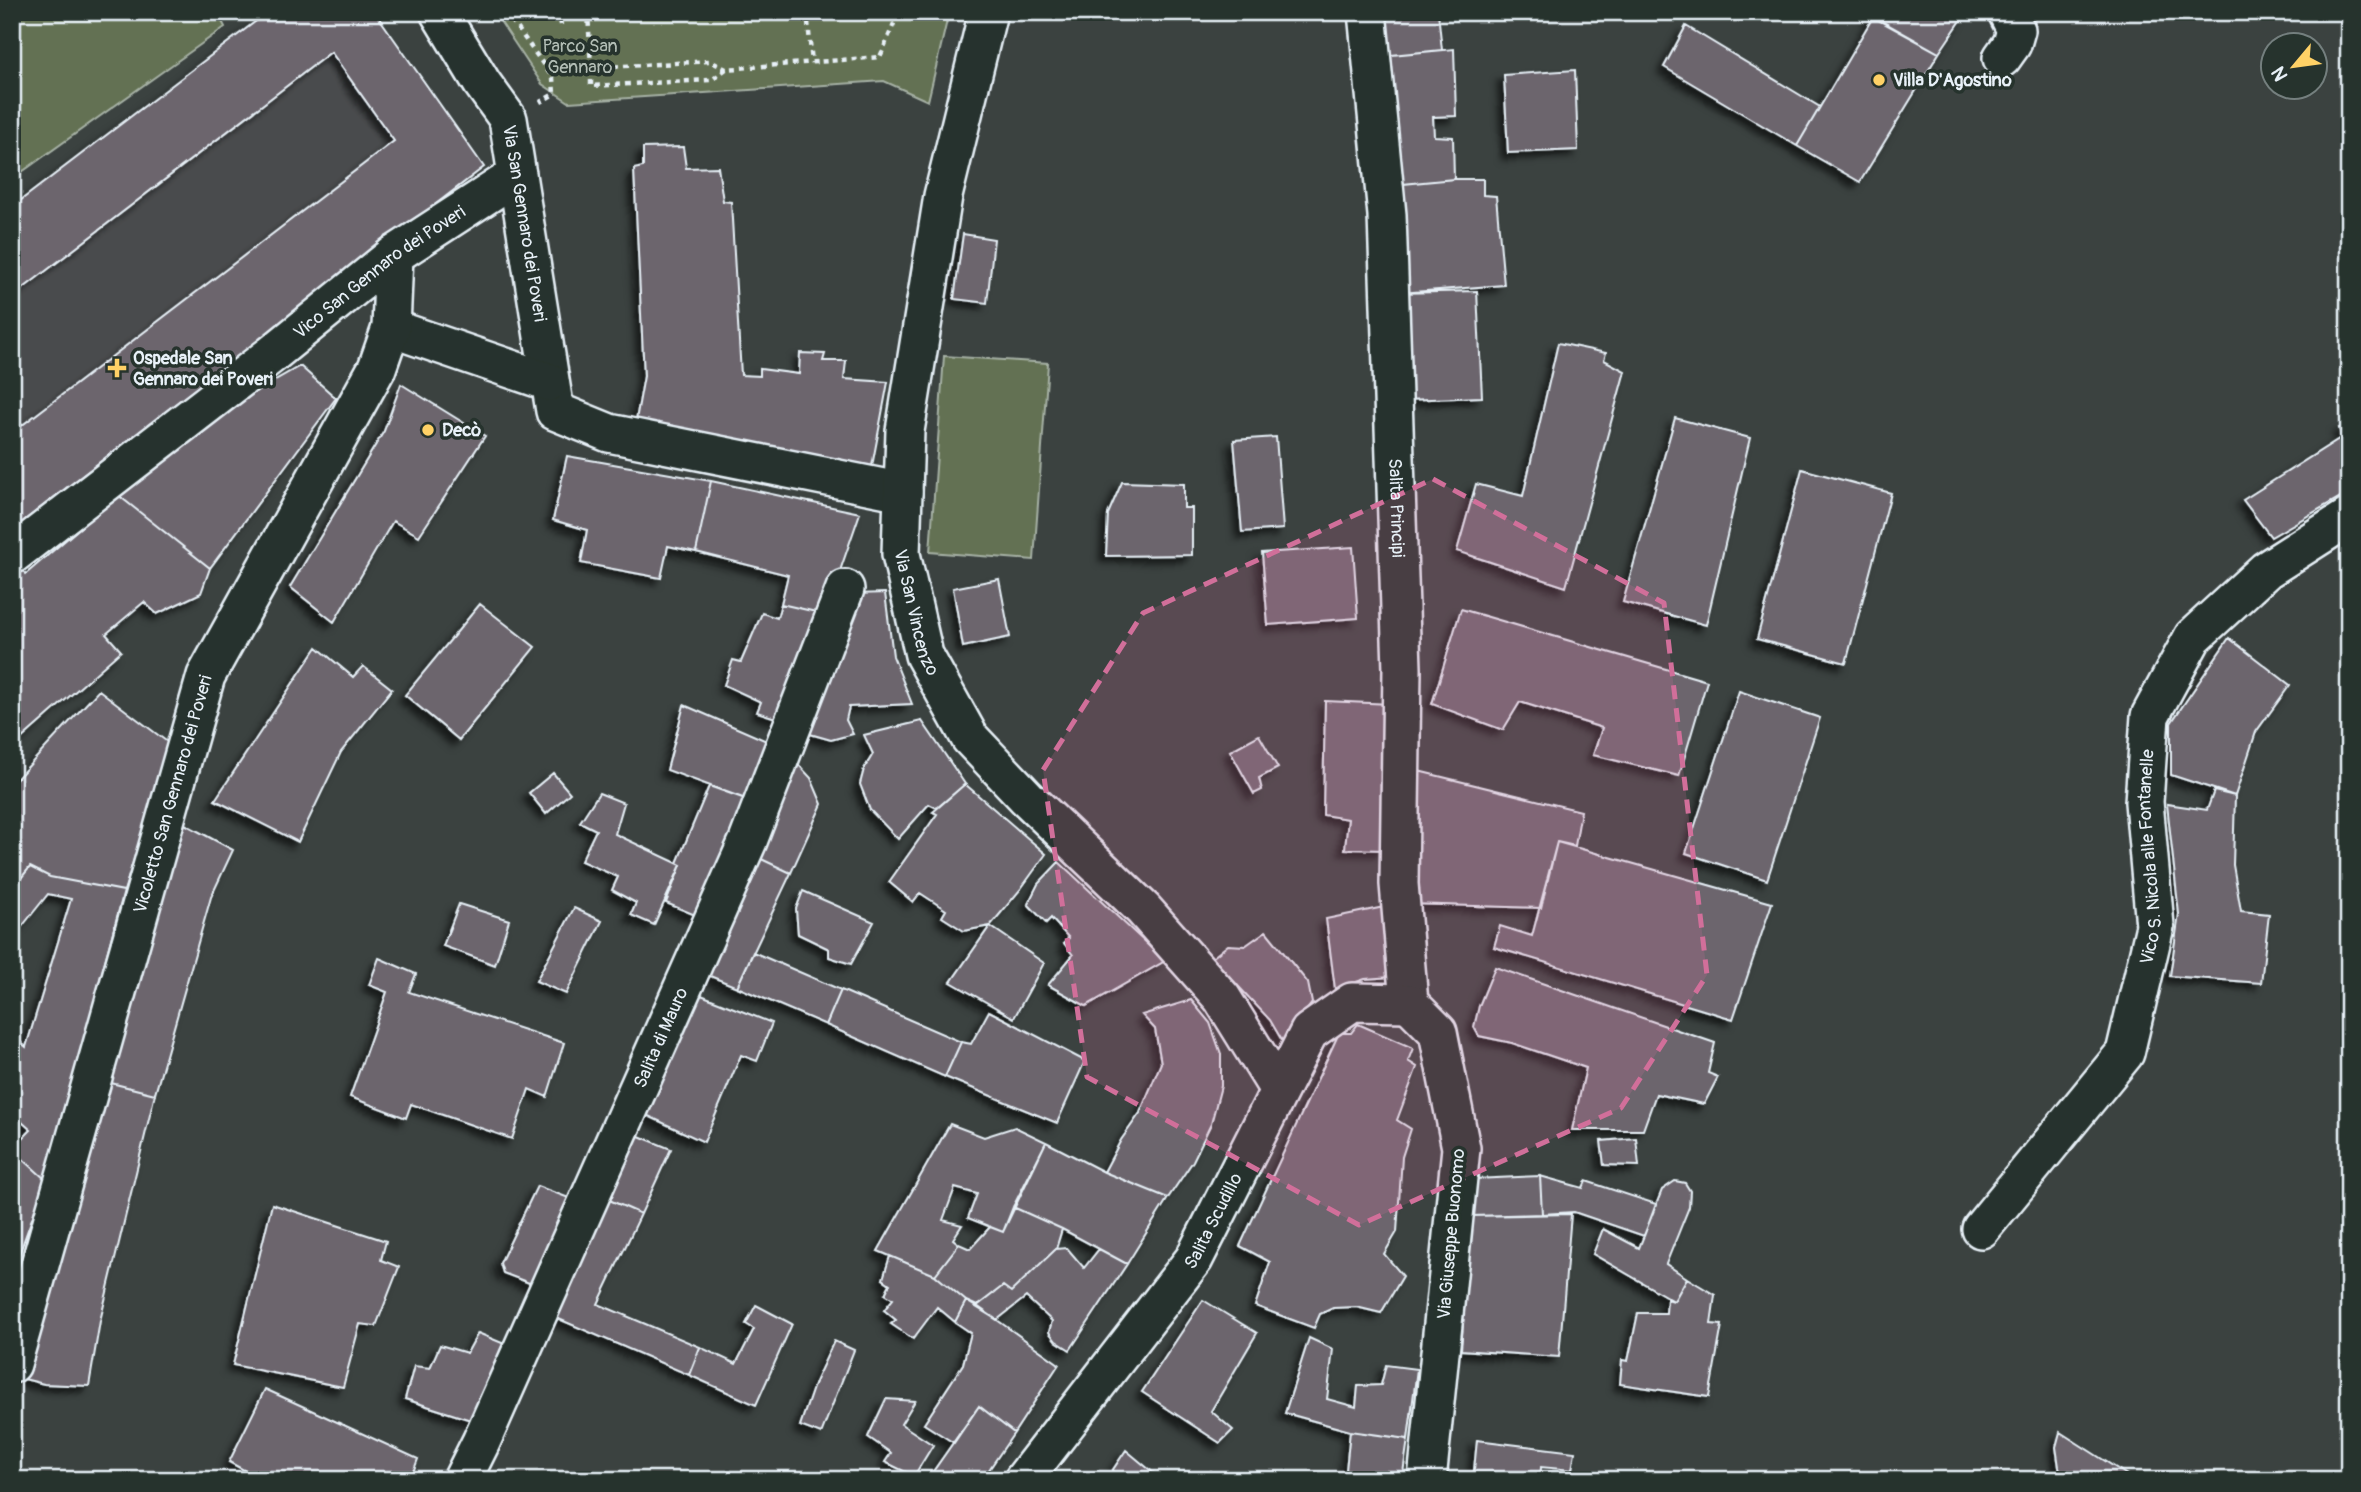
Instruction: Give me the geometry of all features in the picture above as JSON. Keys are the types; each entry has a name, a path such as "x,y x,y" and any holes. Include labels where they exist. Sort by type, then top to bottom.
{"street":[{"name":"Via San Gennaro dei Poveri","path":"439,12 482,83 508,119 552,397"},
{"name":"Via San Vincenzo","path":"988,12 943,196 905,430 901,554 924,655 970,738 1027,798 1143,909 1222,998 1279,1090"},
{"name":"Salita Principi","path":"1367,12 1387,215 1402,669 1399,884 1409,1003"},
{"path":"2002,58 2012,44 2016,30 2007,12"},
{"name":"Vico San Gennaro dei Poveri","path":"12,555 271,355 394,255 517,175"},
{"name":"Vicoletto San Gennaro dei Poveri","path":"12,1364 206,676 377,368 391,328 394,255"},
{"path":"391,328 552,397 609,433 903,492"},
{"name":"Vico S. Nicola alle Fontanelle","path":"1981,1229 2125,1053 2155,926 2144,802 2150,716 2193,637 2266,570 2349,517"},
{"name":"Salita di Mauro","path":"462,1480 748,841 845,589"},
{"name":"Salita Scudillo","path":"1023,1480 1194,1259 1309,1032 1352,1002 1409,1003"},
{"name":"Via Giuseppe Buonomo","path":"1409,1003 1438,1032 1461,1148 1427,1480"}],"path":[{"path":"506,12 553,78 554,94 508,119"},
{"path":"559,12 561,25"},
{"path":"588,12 591,86 712,79 726,69"},
{"path":"807,12 812,63"},
{"path":"885,12 895,21"},
{"path":"591,68 710,61 726,69 880,57 895,21 906,12"}],"highlighted area":[{"path":"1433,479 1664,603 1707,975 1621,1108 1359,1225 1087,1077 1043,770 1143,613"}],"shaded area":[{"name":"Ospedale San Gennaro dei Poveri","path":"268,12 375,12 484,167 12,530 12,207"}],"green space":[{"path":"12,12 217,12 225,27 12,179"},
{"name":"Parco San Gennaro","path":"494,12 949,12 928,101 884,81 569,102 542,84"},
{"path":"944,356 1048,363 1034,560 930,552"}],"building":[{"name":"Ospedale San Gennaro dei Poveri","path":"268,12 375,12 484,167 12,530 12,433 394,141 331,52 12,297 12,207"},
{"path":"1377,12 1438,12 1442,50 1381,56"},
{"path":"1866,12 1965,12 1966,13 1939,53"},
{"name":"Villa D'Agostino","path":"1873,17 1939,53 1860,182 1797,146"},
{"path":"1686,26 1820,107 1797,146 1664,67"},
{"path":"1454,49 1456,116 1433,117 1434,136 1453,137 1454,179 1393,185 1381,56"},
{"path":"1575,70 1578,150 1508,153 1504,75"},
{"path":"683,147 686,168 718,167 723,201 731,202 741,375 760,376 760,369 799,374 800,353 825,354 823,361 846,361 844,379 888,382 869,482 634,431 644,376 634,169 643,167 643,148"},
{"path":"1483,179 1483,195 1496,196 1504,285 1400,293 1393,185"},
{"path":"963,234 994,239 987,303 954,299"},
{"path":"1477,291 1482,397 1405,400 1400,293"},
{"path":"1558,343 1606,353 1604,360 1625,371 1566,587 1457,551 1476,484 1523,496"},
{"path":"300,366 336,398 210,568 118,495 179,435"},
{"path":"401,384 485,436 419,536 393,521 334,622 290,587 384,431"},
{"path":"1675,418 1750,438 1706,625 1623,602"},
{"path":"2349,424 2349,457 2339,428"},
{"path":"1276,437 1283,529 1242,532 1234,440"},
{"path":"2342,437 2349,457 2349,492 2271,537 2243,500"},
{"path":"567,456 711,481 696,552 668,546 661,578 581,563 587,530 553,520"},
{"path":"1802,469 1891,493 1846,663 1757,639"},
{"path":"711,481 860,513 825,614 781,604 788,575 696,552"},
{"path":"1122,482 1184,484 1184,508 1192,508 1192,555 1106,556 1108,514"},
{"path":"118,495 210,568 201,593 157,614 144,602 106,634 121,651 12,747 12,573 19,567 26,574"},
{"path":"1353,547 1358,618 1268,625 1262,553"},
{"path":"999,579 1010,637 963,647 953,588"},
{"path":"885,593 893,656 912,704 849,707 846,720 853,734 831,740 810,734 856,594"},
{"path":"480,604 535,647 459,740 405,695"},
{"path":"781,604 825,614 788,722 757,712 761,702 724,685 733,660 741,662 762,613 777,618"},
{"path":"1461,609 1707,681 1679,776 1593,755 1602,728 1520,702 1503,730 1432,704"},
{"path":"2229,638 2290,685 2256,732 2235,796 2171,775 2171,723"},
{"path":"317,647 353,677 363,666 392,689 341,752 298,842 215,800"},
{"path":"99,690 170,744 124,891 50,877 30,867 12,889 12,784"},
{"path":"1739,691 1820,718 1767,880 1686,853"},
{"path":"1325,701 1391,704 1384,850 1345,849 1348,819 1323,815"},
{"path":"684,705 776,745 751,801 667,770"},
{"path":"922,721 965,784 937,808 929,804 898,839 870,810 860,784 864,769 873,754 864,735"},
{"path":"1259,735 1278,768 1259,778 1262,790 1254,794 1230,751"},
{"path":"798,764 811,778 822,804 791,873 757,857"},
{"path":"1410,769 1581,811 1575,846 1557,842 1541,908 1409,904"},
{"path":"553,773 570,793 546,814 529,793"},
{"path":"965,784 1046,854 990,926 964,931 942,917 946,910 920,893 913,902 889,882 937,814 933,812"},
{"path":"709,786 751,801 700,917 666,903 681,865 677,863"},
{"path":"2214,791 2235,796 2233,865 2241,911 2269,914 2261,983 2170,976 2179,914 2167,804 2207,810"},
{"path":"599,793 624,803 615,834 681,865 654,925 631,915 636,903 612,890 618,877 581,861 596,830 580,822"},
{"path":"181,822 233,850 211,897 155,1094 103,1081"},
{"path":"1557,842 1772,903 1733,1019 1494,947 1500,926 1532,936"},
{"path":"757,857 791,873 737,987 700,972"},
{"path":"1059,862 1165,961 1086,1006 1048,985 1073,955 1064,943 1069,938 1051,918 1046,923 1028,904 1038,884"},
{"path":"30,867 50,877 124,891 46,1180 12,1149 31,1130 12,1113 12,1035 26,1047 71,899 48,894 12,939 12,889"},
{"path":"803,891 874,922 851,964 829,957 829,949 798,934 796,909"},
{"path":"459,904 509,920 495,965 443,946"},
{"path":"1384,907 1391,977 1365,979 1335,989 1326,919"},
{"path":"574,908 602,921 566,994 536,981"},
{"path":"990,926 1044,963 1014,1018 951,982"},
{"path":"1266,931 1308,983 1312,1003 1284,1044 1270,1020 1212,958 1228,945 1245,946"},
{"path":"753,952 841,990 826,1025 737,987"},
{"path":"379,958 416,974 409,992 564,1043 547,1097 529,1089 512,1139 411,1104 406,1118 350,1097 387,992 369,985"},
{"path":"1495,967 1715,1043 1708,1073 1718,1077 1704,1104 1656,1094 1643,1130 1572,1130 1586,1068 1512,1043 1479,1036 1474,1027 1479,1006"},
{"path":"841,990 961,1042 945,1077 826,1025"},
{"path":"696,993 772,1023 757,1061 741,1055 704,1142 644,1114"},
{"path":"1191,1000 1210,1023 1221,1054 1221,1086 1211,1124 1193,1161 1168,1198 1104,1172 1121,1140 1140,1113 1161,1063 1155,1029 1142,1015"},
{"path":"989,1011 1085,1061 1057,1123 945,1077 961,1042 971,1044"},
{"path":"1358,1024 1413,1048 1408,1061 1417,1067 1397,1120 1411,1129 1402,1157 1397,1232 1384,1254 1403,1276 1381,1313 1356,1307 1333,1308 1320,1314 1314,1328 1255,1306 1270,1262 1240,1246 1339,1033 1351,1033"},
{"path":"103,1081 155,1094 100,1321 89,1386 44,1384 24,1379"},
{"path":"950,1124 984,1137 1015,1127 1046,1142 1003,1232 968,1218 977,1194 955,1188 943,1220 962,1225 953,1239 959,1244 935,1275 878,1251"},
{"path":"634,1134 671,1149 641,1214 607,1199"},
{"path":"1636,1138 1639,1166 1604,1165 1601,1141"},
{"path":"1046,1142 1104,1172 1168,1198 1127,1264 1062,1229 1013,1207"},
{"path":"12,1149 46,1180 14,1268 12,1266"},
{"path":"1540,1176 1542,1214 1471,1216 1474,1179"},
{"path":"1540,1176 1583,1188 1586,1181 1656,1204 1644,1236 1574,1212 1542,1214"},
{"path":"1675,1181 1685,1183 1690,1191 1689,1207 1666,1264 1687,1278 1674,1301 1593,1254 1603,1229 1639,1248 1662,1190"},
{"path":"537,1186 577,1201 537,1286 503,1273 500,1263"},
{"path":"607,1199 641,1214 598,1304 700,1347 689,1375 554,1317"},
{"path":"272,1204 386,1241 381,1260 399,1267 376,1326 360,1324 343,1387 233,1365"},
{"path":"1013,1207 1062,1229 1056,1249 1011,1292 1003,1286 977,1306 966,1301 935,1275 959,1244 970,1249 990,1227 1003,1232"},
{"path":"1571,1214 1559,1357 1461,1350 1471,1216"},
{"path":"1067,1248 1084,1268 1099,1249 1127,1264 1070,1350 1056,1341 1049,1332 1052,1321 1026,1297 997,1320 977,1306 1003,1286 1011,1292 1056,1249"},
{"path":"890,1256 935,1275 966,1301 955,1322 937,1307 913,1339 891,1324 896,1320 884,1310 893,1299 885,1294 890,1284 883,1279"},
{"path":"1687,1278 1715,1295 1711,1324 1722,1325 1709,1397 1620,1384 1622,1360 1628,1361 1638,1313 1666,1313 1667,1299 1674,1301"},
{"path":"1203,1300 1257,1333 1211,1411 1233,1430 1220,1443 1142,1392"},
{"path":"966,1301 1059,1364 1014,1433 979,1406 954,1443 924,1424 963,1364 971,1333 955,1322"},
{"path":"756,1305 792,1324 756,1405 689,1375 700,1347 736,1364 754,1329 746,1324"},
{"path":"478,1333 507,1345 474,1421 405,1399 414,1366 430,1368 440,1345 467,1353"},
{"path":"1309,1338 1333,1349 1327,1399 1356,1407 1358,1386 1381,1385 1386,1365 1417,1369 1408,1439 1350,1431 1285,1413"},
{"path":"834,1341 854,1350 821,1434 800,1426 815,1382"},
{"path":"265,1389 418,1459 410,1480 262,1480 229,1462"},
{"path":"886,1399 915,1401 901,1424 933,1445 914,1476 885,1462 891,1453 868,1437"},
{"path":"979,1406 1014,1433 982,1480 927,1480"},
{"path":"1350,1431 1408,1439 1402,1480 1345,1480"},
{"path":"2060,1432 2127,1475 2124,1480 2065,1480 2059,1467 2056,1447"},
{"path":"1477,1440 1575,1452 1572,1470 1541,1467 1540,1480 1473,1480"},
{"path":"1126,1450 1162,1480 1106,1480"},
{"path":"1211,1471 1224,1480 1204,1480"}],"place":[{"name":"Villa D'Agostino","path":"1879,80"},
{"name":"Ospedale San Gennaro dei Poveri","path":"117,368"},
{"name":"Decò","path":"428,430"}]}
